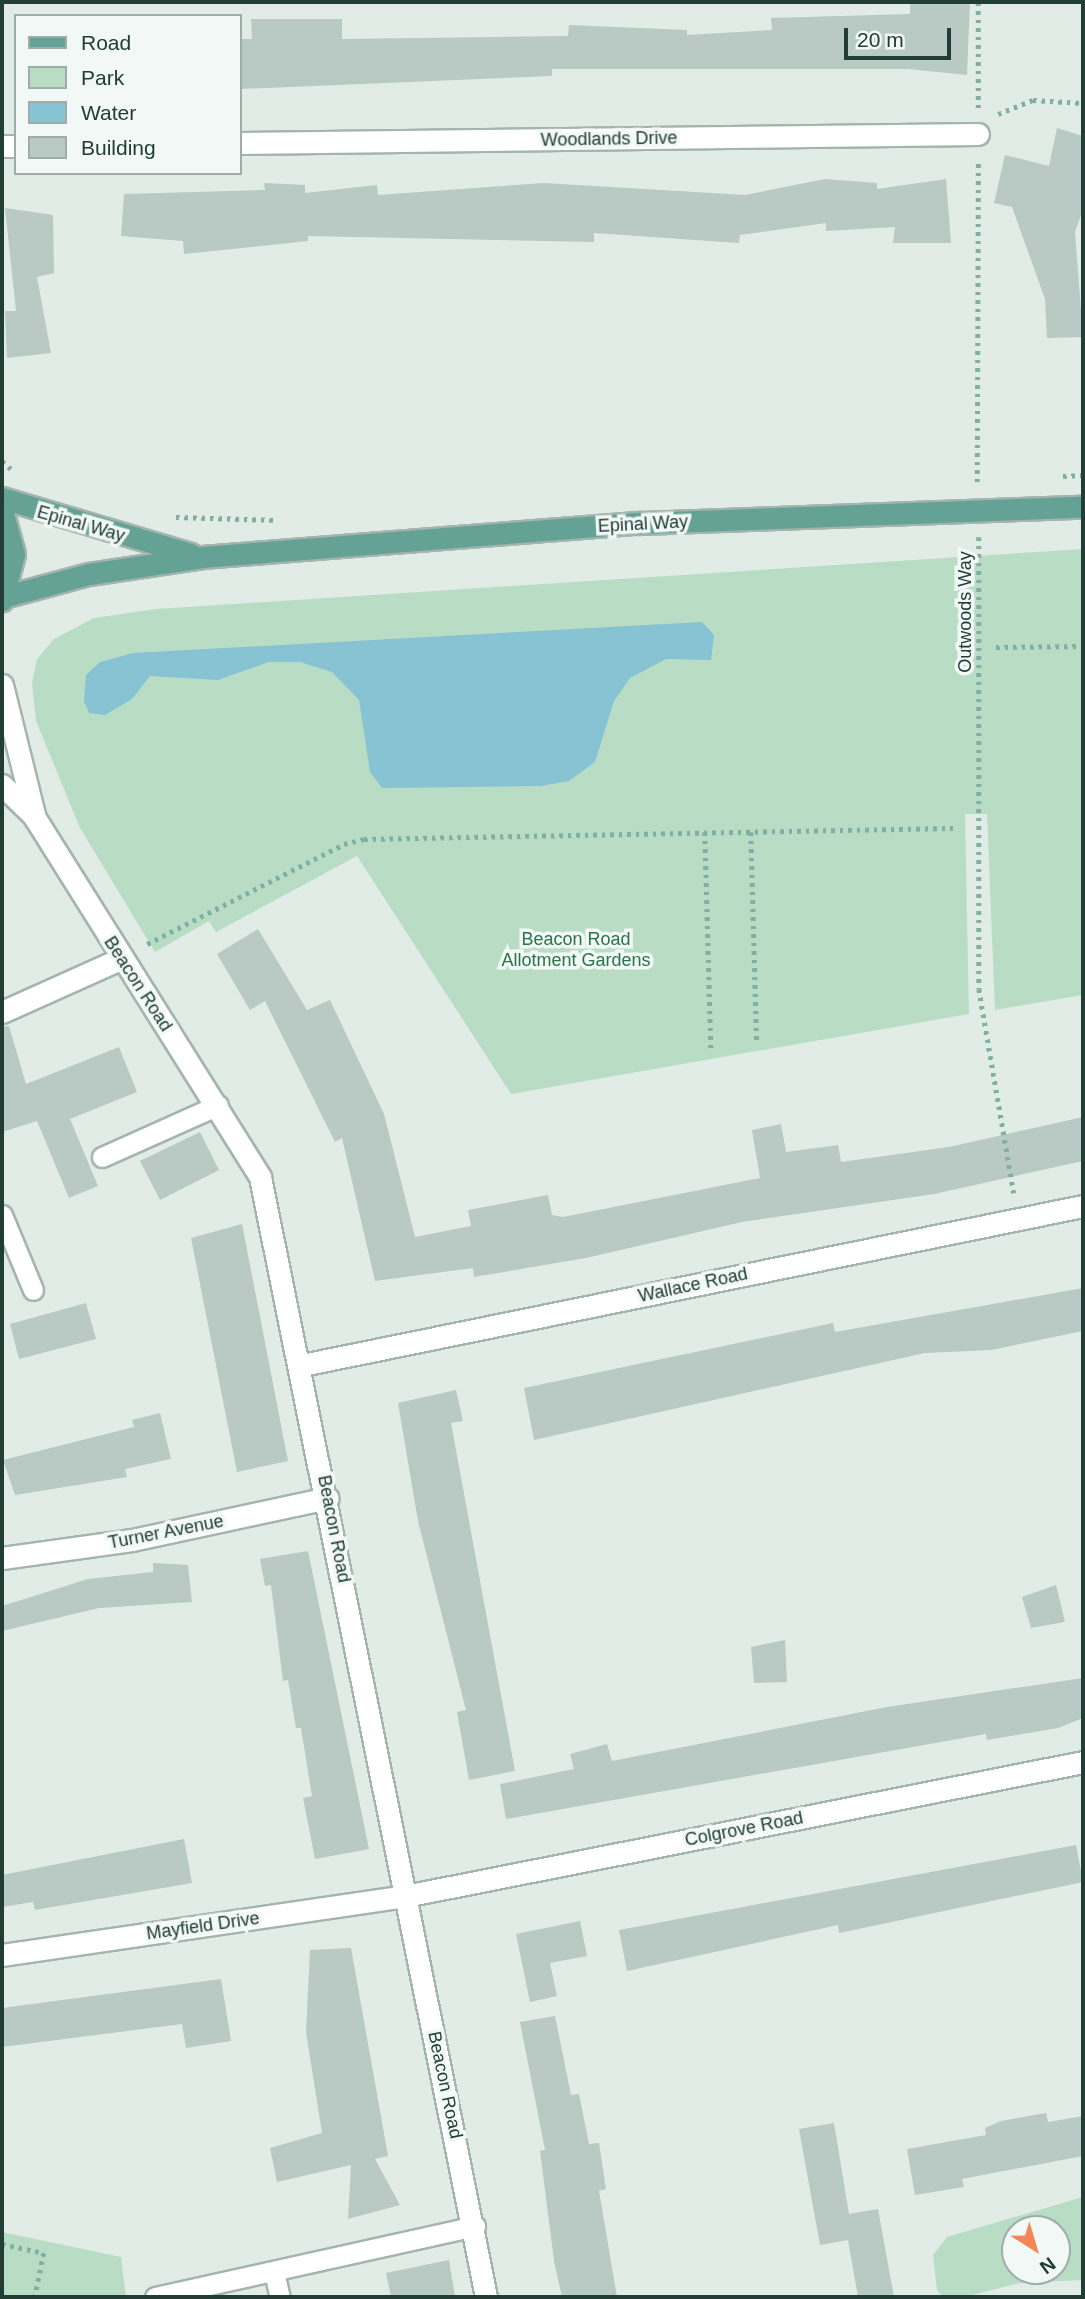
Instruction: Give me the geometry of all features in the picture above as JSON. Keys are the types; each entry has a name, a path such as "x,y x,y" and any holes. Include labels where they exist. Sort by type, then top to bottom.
{"main road":[{"name":"Epinal Way","path":"2,498 203,557"},
{"name":"Epinal Way","path":"3,598 89,574 203,557 639,523 978,514 1083,508"},
{"path":"2,510 14,554 3,598"}],"street":[{"name":"Woodlands Drive","path":"242,143 978,134"},
{"name":"Beacon Road","path":"2,685 35,818"},
{"name":"Beacon Road","path":"2,785 35,818 218,1105 260,1177 302,1365 405,1896 475,2226 486,2297"},
{"path":"2,1012 122,958"},
{"name":"Wallace Road","path":"302,1365 1083,1206"},
{"name":"Turner Avenue","path":"2,1558 132,1540 328,1499"},
{"name":"Colgrove Road","path":"405,1896 1083,1762"},
{"name":"Mayfield Drive","path":"2,1955 405,1896"}],"lane":[{"path":"102,1157 218,1105"},
{"path":"2,1214 33,1290"},
{"path":"155,2297 199,2293 274,2272 475,2226"},
{"path":"274,2272 280,2297"}],"path":[{"name":"Outwoods Way","path":"978,2 979,989 1019,1218"},
{"path":"978,134 1014,106 1083,103"},
{"path":"996,647 1083,646"},
{"path":"122,958 205,911 244,899 354,841 953,828"},
{"path":"705,832 711,1053"},
{"path":"751,832 757,1041"},
{"path":"2,2244 44,2252 35,2297"}],"green space":[{"name":"Beacon Road Allotment Gardens","path":"1083,549 1083,995 995,1010 987,814 965,814 969,1014 511,1094 357,856 216,932 209,921 155,952 80,828 36,721 32,683 37,659 54,639 94,618 156,609"},
{"path":"1083,2197 1083,2280 1071,2281 1071,2215 1022,2215"},
{"path":"1001,2221 1001,2285 1011,2285 965,2297 943,2297 937,2290 933,2255 947,2237"},
{"path":"2,2232 121,2257 126,2297 2,2297"}],"water":[{"path":"702,622 714,635 711,660 666,659 630,678 614,701 595,762 569,781 541,786 382,788 370,772 359,700 332,672 300,662 269,662 218,680 150,676 132,699 105,715 89,713 84,701 86,675 100,662 133,653"}],"building":[{"path":"910,2 970,2 967,75 908,69 552,69 552,76 242,89 242,39 252,39 251,19 342,19 342,39 568,36 569,25 687,30 687,35 772,30 771,18 910,14"},
{"path":"1057,128 1083,136 1083,209 1075,232 1083,337 1047,338 1045,299 1012,207 994,203 1005,155 1049,166"},
{"path":"825,179 877,183 877,189 946,179 951,243 893,243 895,227 826,231 826,223 740,235 739,243 594,233 594,242 308,236 308,241 184,254 183,241 121,236 124,194 265,190 264,183 305,185 305,193 377,185 378,195 544,183 745,195"},
{"path":"5,208 53,215 54,273 37,277 51,353 7,358 5,311 16,311"},
{"path":"258,929 307,1010 330,1000 384,1114 415,1237 471,1226 468,1210 548,1195 552,1215 563,1217 760,1178 752,1130 781,1124 786,1152 838,1145 841,1162 949,1147 1083,1117 1083,1161 934,1194 742,1222 586,1258 474,1277 473,1268 375,1281 342,1138 335,1142 265,1001 250,1010 217,954"},
{"path":"9,1026 26,1084 119,1047 137,1092 70,1119 98,1186 69,1198 37,1121 2,1132 2,1027"},
{"path":"200,1132 219,1170 160,1200 140,1161"},
{"path":"242,1224 288,1461 237,1472 191,1238"},
{"path":"1083,1288 1083,1331 991,1350 925,1353 534,1440 524,1388 833,1323 835,1332"},
{"path":"86,1303 96,1339 19,1359 10,1324"},
{"path":"456,1390 463,1421 451,1423 515,1771 469,1780 457,1712 466,1710 418,1521 398,1403"},
{"path":"160,1413 171,1459 125,1469 127,1477 15,1495 3,1460 134,1427 132,1420"},
{"path":"308,1551 369,1849 315,1859 303,1798 312,1796 301,1728 296,1728 288,1680 283,1681 271,1585 265,1586 260,1559"},
{"path":"153,1563 188,1565 192,1602 99,1608 2,1631 2,1606 88,1579 153,1572"},
{"path":"1056,1585 1065,1622 1031,1628 1022,1597"},
{"path":"785,1640 787,1682 754,1683 751,1647"},
{"path":"1083,1678 1083,1718 1058,1728 987,1740 986,1734 506,1819 500,1784 574,1769 570,1754 607,1744 612,1761 887,1707"},
{"path":"184,1839 192,1883 35,1910 33,1902 2,1907 2,1875"},
{"path":"1076,1845 1083,1882 839,1933 838,1925 627,1971 619,1930"},
{"path":"580,1921 587,1956 550,1963 557,1996 530,2002 516,1934"},
{"path":"351,1948 388,2156 375,2159 400,2205 348,2219 351,2165 277,2182 270,2148 322,2133 306,2032 310,1950"},
{"path":"221,1979 231,2041 186,2048 182,2024 2,2047 2,2008"},
{"path":"555,2016 571,2095 579,2094 589,2144 599,2143 606,2189 599,2191 617,2297 562,2297 554,2261 540,2151 545,2150 520,2022"},
{"path":"1046,2113 1048,2122 1083,2116 1083,2156 962,2179 964,2187 915,2195 907,2149 986,2135 985,2128 1001,2121"},
{"path":"834,2123 849,2214 878,2209 894,2297 858,2297 848,2240 820,2245 799,2129"},
{"path":"449,2260 455,2297 391,2297 386,2273"}]}
